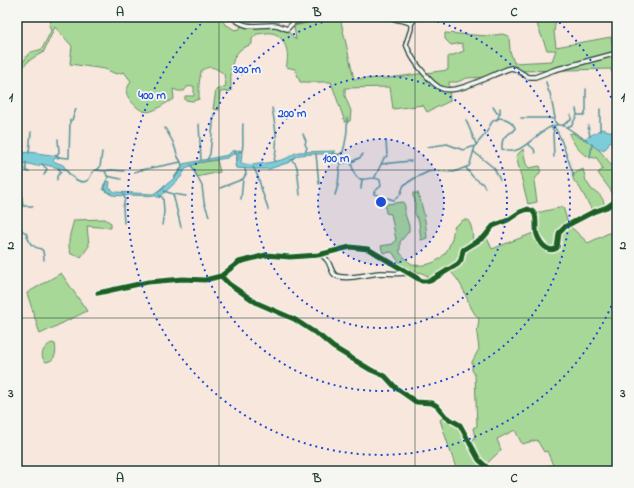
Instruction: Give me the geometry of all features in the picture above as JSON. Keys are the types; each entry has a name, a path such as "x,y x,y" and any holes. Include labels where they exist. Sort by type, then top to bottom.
{"street":[{"path":"232,17 245,26 257,27 275,25 287,29 294,22 318,17"},
{"path":"386,17 411,24"},
{"path":"415,18 411,24 411,29 406,44 413,59 427,76 443,89 463,87 511,68 528,77 535,77 554,70 617,53"},
{"path":"98,293 148,282 184,279 205,280 221,276 239,262 266,255 290,257 321,255 350,247 368,250 422,281 430,281 458,264 461,260 462,250 484,237 493,226 508,220 526,209 533,212 535,215 537,235 545,248 556,250 558,246 559,233 562,229 593,212 607,207 617,200"},
{"path":"321,255 328,259 334,274 338,276 357,277 370,274 408,273"},
{"path":"221,276 229,284 257,303 294,319 320,336 333,347 371,370 385,376 396,388 416,402 432,403 437,406 446,416 458,422 479,460 491,471"}],"green space":[{"path":"47,17 219,17 225,24 235,30 240,29 241,24 284,27 296,40 294,26 340,17 354,79 389,78 448,70 448,57 464,51 462,43 451,45 445,39 445,33 488,36 502,34 509,36 510,51 514,63 552,61 556,50 547,50 538,27 536,17 556,17 554,32 556,47 611,37 613,51 617,51 617,72 612,73 611,69 520,71 514,67 487,77 467,78 457,82 449,82 450,101 427,112 423,105 393,109 390,87 345,88 345,96 351,111 350,121 345,122 331,82 300,82 295,69 286,67 287,52 284,42 277,35 267,33 257,34 252,39 252,44 243,48 236,54 231,69 231,91 220,92 219,110 213,109 216,90 226,86 224,74 210,67 201,71 199,99 193,101 185,100 185,96 194,96 194,86 187,87 184,91 173,89 174,99 157,109 147,112 142,111 137,107 127,95 126,91 131,81 124,72 116,74 105,69 70,64 72,46 55,27 43,53 35,56 17,75 18,62 24,61 32,52 42,49 51,31 49,24 51,22"},
{"path":"573,133 577,137 587,140 593,144 613,167 617,167 617,199 598,173 603,169 597,158 583,154 569,134"},
{"path":"523,149 526,164 529,168 540,166 541,168 534,181 537,202 528,204 516,156"},
{"path":"217,160 220,172 197,177 191,165 197,163"},
{"path":"583,169 586,181 592,190 601,197 605,208 593,212 580,188 574,181 572,175"},
{"path":"413,193 418,193 425,221 427,238 421,240 419,222 415,214 415,200"},
{"path":"403,202 409,231 400,242 400,253 409,262 415,265 431,263 442,256 449,246 454,227 463,220 468,220 471,226 472,245 486,236 492,249 536,232 532,216 541,212 563,207 568,223 588,243 617,229 617,471 534,471 534,469 553,465 547,451 544,452 537,440 522,444 515,430 497,439 501,450 479,471 457,471 440,420 446,415 451,417 461,427 471,443 475,437 473,428 477,426 475,375 472,370 472,362 479,349 477,334 479,319 473,311 458,280 449,269 432,280 425,274 403,266 392,252 383,253 381,246 393,244 396,240 391,214 386,213 385,206 387,204"},
{"path":"105,219 111,223 111,228 87,226 89,246 81,257 71,254 69,242 74,220"},
{"path":"61,273 87,311 40,334 27,293"},
{"path":"52,343 55,344 55,356 46,362 42,357 42,354 44,349"}],"water":[{"path":"601,129 617,133 617,139 614,138 605,149 599,150 584,139"},
{"path":"240,150 242,152 241,163 245,164 263,164 281,160 299,152 335,151 335,154 300,155 295,157 290,162 269,169 249,169 236,168 235,165 239,156 238,153 235,153 227,158 197,163 186,168 181,177 159,198 156,196 112,195 104,188 106,183 109,181 109,188 115,192 153,194 177,175 183,164 228,155 232,151"},
{"path":"29,152 59,156 59,158 55,158 53,161 63,165 67,170 42,164 37,166 25,163 23,165 17,165 17,154"}],"waterway":[{"path":"546,82 550,93 555,118 554,121 557,124"},
{"path":"567,127 572,125 577,115 584,115 586,110 586,89"},
{"path":"493,107 497,113 499,113"},
{"path":"272,108 276,141 274,161"},
{"path":"497,120 500,113 500,108"},
{"path":"57,157 69,158 70,120 72,120 76,109"},
{"path":"576,109 577,114"},
{"path":"600,109 600,131"},
{"path":"207,160 210,154 214,114"},
{"path":"563,125 571,120 571,115"},
{"path":"338,155 343,152 346,140 347,118"},
{"path":"332,153 337,154 337,160 340,164 348,162 351,163 354,173 358,178 377,178 380,180 381,186 374,192 374,194 394,200 400,195 404,185 430,171 454,172 469,166 476,145 486,133 492,122 499,118 509,120 515,128 514,131 504,137 502,142 502,149 509,151 523,147 549,127 556,125 564,126 586,139"},
{"path":"521,118 555,119"},
{"path":"466,120 476,144"},
{"path":"199,124 201,160"},
{"path":"239,152 242,151 243,148 243,124"},
{"path":"554,126 560,137 574,176"},
{"path":"588,126 590,136"},
{"path":"551,127 554,131 554,157"},
{"path":"165,128 173,142 182,166"},
{"path":"29,153 31,132"},
{"path":"303,134 307,148 305,152"},
{"path":"613,138 617,145"},
{"path":"56,156 59,152 58,139"},
{"path":"375,177 384,158 387,156 386,141"},
{"path":"427,147 447,144 463,150 475,146"},
{"path":"528,144 534,149 535,153"},
{"path":"590,158 592,144"},
{"path":"97,170 100,167 102,152"},
{"path":"235,152 237,156 236,165"},
{"path":"474,152 494,168 500,180"},
{"path":"316,154 319,184"},
{"path":"350,163 361,157 363,154"},
{"path":"291,160 297,167 300,195"},
{"path":"17,161 23,206 33,206"},
{"path":"381,164 411,161"},
{"path":"26,162 26,171 29,172"},
{"path":"134,172 181,162"},
{"path":"42,164 47,169 44,175"},
{"path":"335,195 338,185 340,164"},
{"path":"191,165 202,186 204,202 209,216"},
{"path":"174,178 182,167"},
{"path":"253,167 258,176 268,210"},
{"path":"57,180 57,176 61,172 58,168"},
{"path":"466,168 473,177 483,184 485,188"},
{"path":"220,188 243,179 246,174 245,169"},
{"path":"66,170 73,178 83,182 89,179 95,170 105,171 108,178 103,189 111,194"},
{"path":"105,171 124,171"},
{"path":"107,176 121,179"},
{"path":"241,199 243,179"},
{"path":"361,189 362,179"},
{"path":"158,192 165,185"},
{"path":"164,191 173,194 181,227"},
{"path":"123,194 125,199 123,207 124,223"},
{"path":"173,194 186,196"},
{"path":"159,195 163,198 164,212 162,225"},
{"path":"17,227 26,233 31,244 42,250 44,260"}],"cycle path":[{"path":"98,293 148,282 183,279 205,280 221,276 239,262 266,255 290,257 318,255 350,247 368,249 422,281 430,281 458,264 461,260 463,250 484,237 493,226 508,220 520,212 528,209 535,214 536,233 538,238 542,244 550,250 557,248 559,233 566,226 593,212 607,207 617,200"},
{"path":"221,276 229,284 257,303 294,319 320,336 333,347 371,370 385,376 396,388 416,402 432,403 437,406 446,417 460,425 479,460 491,471"}]}
